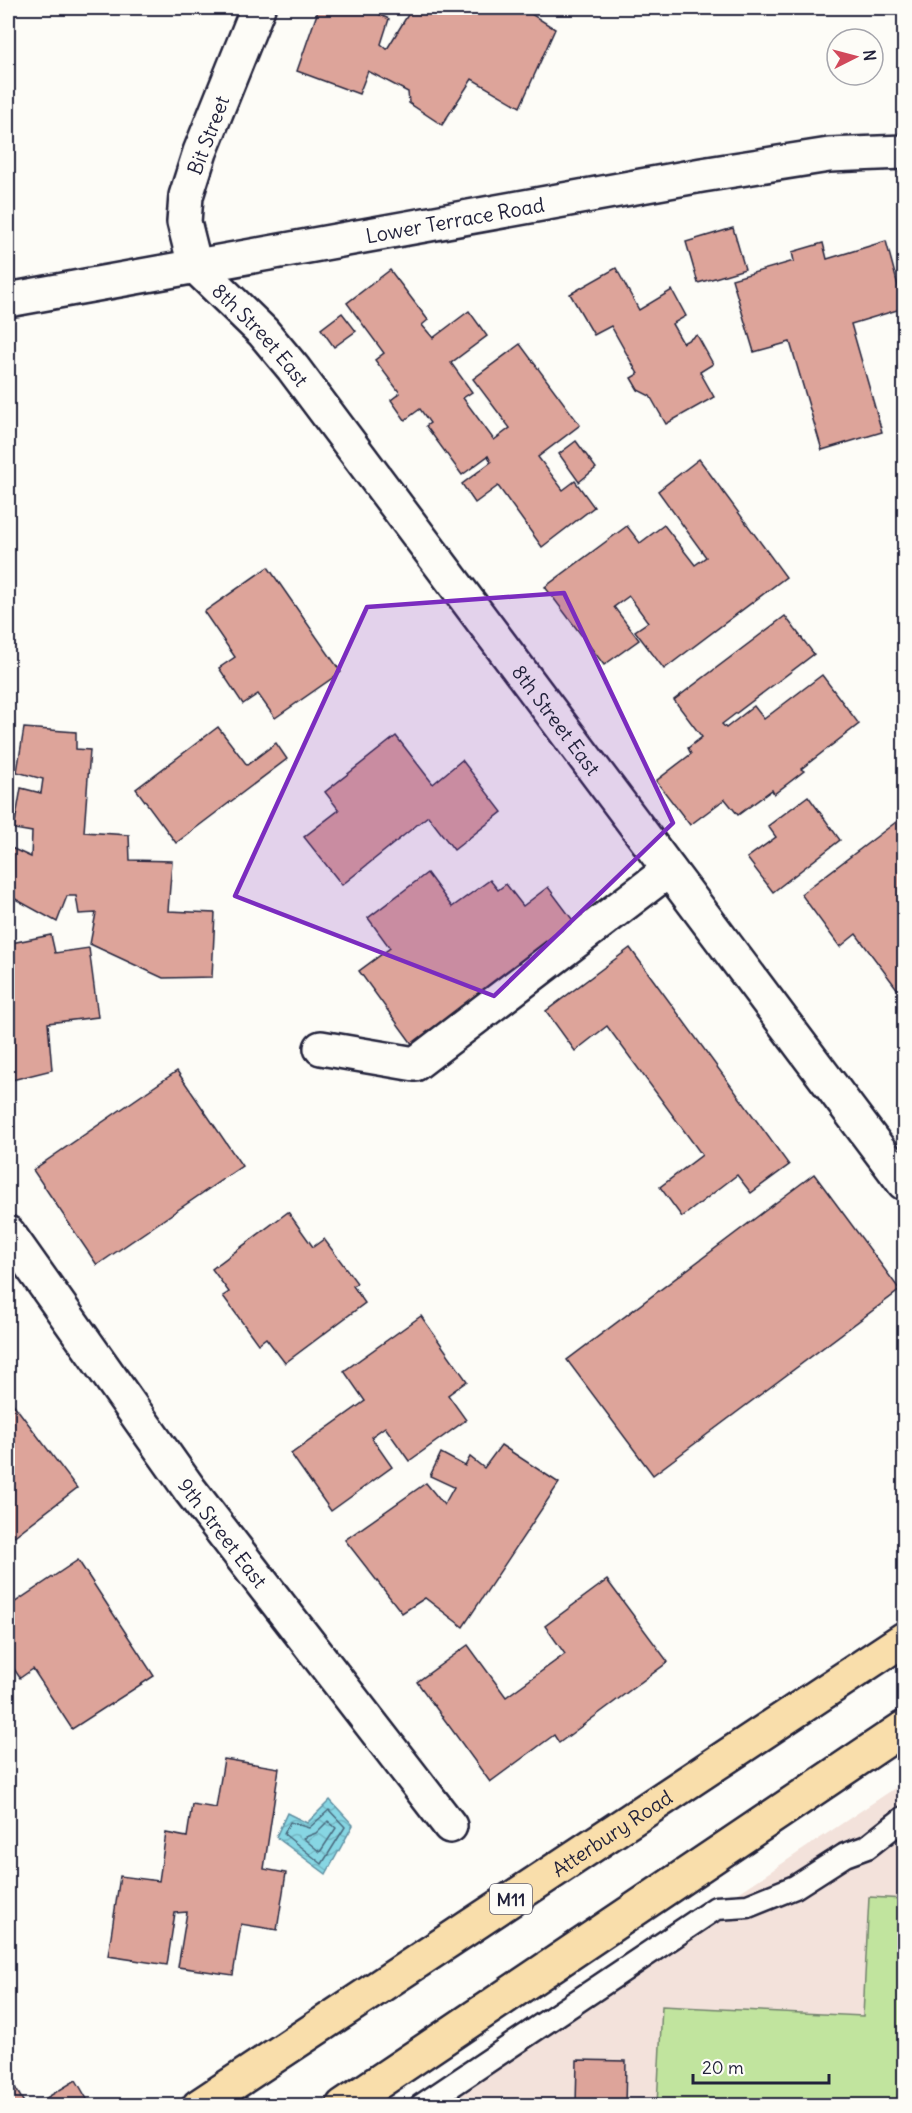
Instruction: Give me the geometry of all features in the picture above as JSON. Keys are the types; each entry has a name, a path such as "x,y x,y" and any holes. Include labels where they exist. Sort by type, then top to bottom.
{"main road":[{"name":"Atterbury Road","path":"199,2106 904,1639"},
{"path":"343,2106 904,1728"}],"street":[{"name":"Bit Street","path":"195,266 186,238 186,196 200,152 258,8"},
{"name":"Lower Terrace Road","path":"8,300 818,156 904,152"},
{"name":"8th Street East","path":"195,266 263,332 293,368 904,1183"},
{"path":"321,1048 415,1064 669,870"},
{"name":"9th Street East","path":"8,1233 190,1490 450,1826"}],"lane":[{"path":"421,2106 716,1908 748,1906 795,1887 845,1855 867,1847 904,1818"}],"highlighted area":[{"path":"564,593 673,823 494,996 235,896 367,607"}],"shaded area":[{"path":"904,1782 904,2105 419,2106 716,1908"}],"green space":[{"path":"869,1897 904,1899 904,2105 657,2105 662,2006 863,2016"}],"water":[{"path":"330,1800 353,1825 326,1874 276,1837 287,1813 307,1823"}],"building":[{"path":"319,8 371,8 370,10 389,19 381,44 387,49 412,8 522,8 555,29 520,107 472,79 442,125 409,103 408,92 368,71 359,94 297,71"},
{"path":"733,228 745,269 698,283 686,242"},
{"path":"886,241 904,308 851,324 882,432 822,450 790,342 754,352 732,279 794,261 792,252 823,243 827,259"},
{"path":"616,268 639,310 672,290 686,316 672,324 683,343 697,335 713,364 700,372 714,397 666,424 650,396 638,390 631,378 638,374 611,326 594,335 570,294"},
{"path":"390,270 428,320 422,325 433,338 469,311 487,336 451,363 472,392 463,398 494,440 510,428 473,379 520,344 580,425 538,457 563,490 575,481 594,507 542,547 498,486 475,503 462,484 491,462 488,456 462,475 426,426 430,423 420,409 405,420 391,400 400,393 375,360 384,353 347,303"},
{"path":"342,313 356,331 334,347 321,329"},
{"path":"576,441 596,468 579,482 559,454"},
{"path":"699,459 786,577 664,669 635,631 648,622 629,596 614,607 639,640 604,665 545,587 627,526 640,543 664,525 695,565 706,557 658,491"},
{"path":"268,567 341,672 275,718 258,694 243,704 219,668 235,657 204,612"},
{"path":"785,616 814,654 722,724 726,728 754,706 764,719 822,675 859,724 801,769 804,771 774,794 772,790 738,815 725,799 690,825 656,781 691,754 688,748 702,737 674,700"},
{"path":"218,727 247,765 276,743 287,759 176,843 136,789"},
{"path":"24,728 76,732 76,749 90,750 84,832 129,835 130,860 172,861 168,911 215,913 212,977 163,978 90,944 96,913 79,914 76,896 67,896 57,922 8,895 9,847 31,857 32,832 14,829 21,788 41,793 43,779 17,772"},
{"path":"396,736 433,784 462,760 502,812 454,850 428,816 342,885 304,837 339,810 325,792"},
{"path":"808,796 840,840 773,892 747,858 776,837 768,826"},
{"path":"900,819 904,825 904,998 856,934 840,947 801,894"},
{"path":"427,873 452,907 490,880 498,890 506,884 523,906 548,887 581,931 418,1052 359,971 390,948 368,918"},
{"path":"8,934 10,934 11,943 51,935 55,953 89,948 98,1017 48,1023 52,1070 8,1081"},
{"path":"630,948 789,1165 751,1193 737,1175 682,1217 660,1187 702,1155 607,1026 575,1051 546,1011"},
{"path":"177,1071 242,1166 97,1265 33,1170"},
{"path":"814,1174 900,1290 653,1475 567,1360"},
{"path":"288,1212 313,1247 324,1239 357,1283 353,1286 365,1303 285,1363 266,1338 258,1344 223,1296 229,1292 212,1269"},
{"path":"421,1316 467,1381 448,1395 466,1420 409,1461 385,1427 371,1437 392,1467 331,1511 291,1454 365,1401 344,1371"},
{"path":"8,1397 77,1488 8,1541"},
{"path":"501,1445 559,1483 463,1627 425,1598 402,1613 345,1540 426,1483 444,1505 454,1487 430,1476 441,1453 465,1466 470,1457 484,1468"},
{"path":"78,1560 154,1676 72,1729 33,1669 20,1678 8,1660 8,1625 13,1621 8,1613 8,1607"},
{"path":"607,1580 668,1662 559,1743 554,1735 490,1782 417,1682 468,1645 506,1697 565,1654 545,1626"},
{"path":"224,1759 279,1768 264,1869 286,1873 277,1930 241,1924 233,1975 178,1967 187,1912 175,1913 167,1965 108,1956 120,1876 159,1881 166,1833 187,1837 192,1804 216,1808"},
{"path":"577,2060 626,2061 625,2106 576,2106"},
{"path":"76,2080 91,2106 33,2106"},
{"path":"13,2084 26,2106 8,2106 8,2087"}]}
